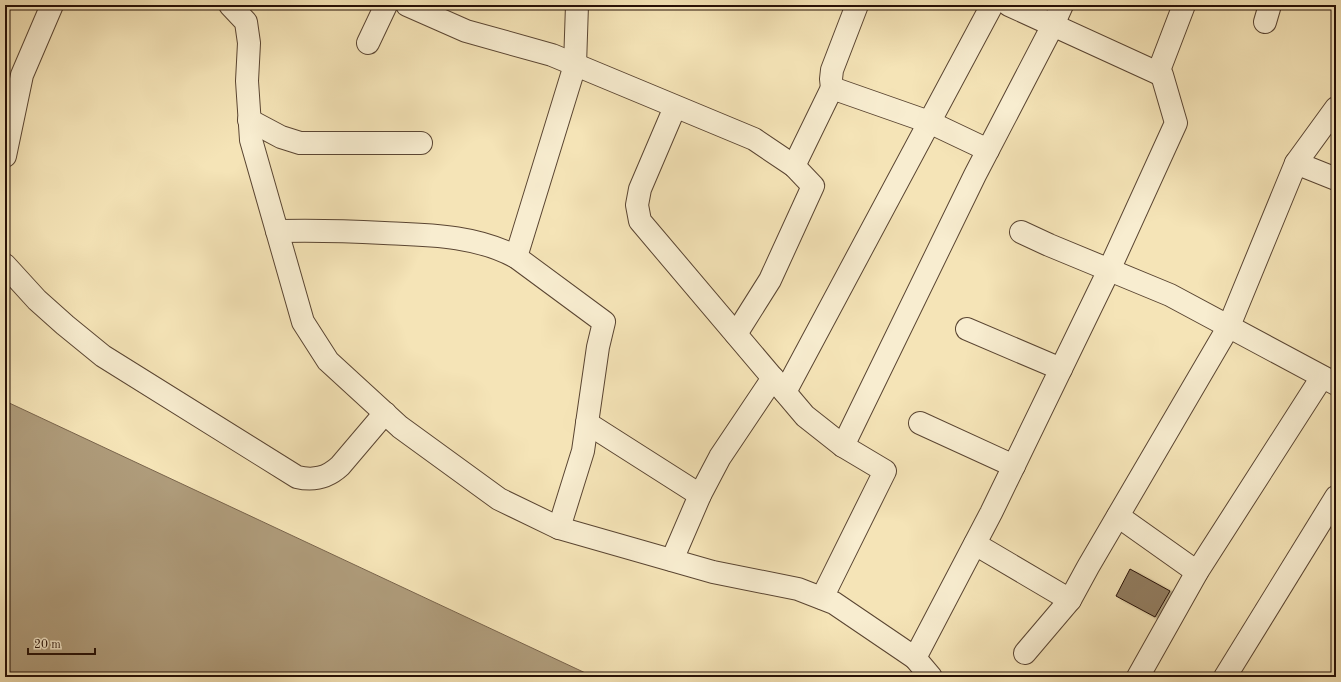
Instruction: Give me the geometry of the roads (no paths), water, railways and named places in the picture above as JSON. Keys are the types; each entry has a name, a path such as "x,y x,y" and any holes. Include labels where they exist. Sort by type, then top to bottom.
{"street":[{"path":"6,148 22,76 42,24 52,5"},
{"path":"368,43 386,5"},
{"path":"407,5 466,30 552,55 754,139 794,166 813,186 770,280 736,334"},
{"path":"516,257 575,65 577,5"},
{"path":"794,166 832,88 832,70 857,5"},
{"path":"672,560 700,494 720,457 779,385 929,122 992,5"},
{"path":"915,658 1014,466 1109,270 1176,123 1162,76 1158,73 1009,5"},
{"path":"843,446 988,150 1062,5"},
{"path":"1158,73 1184,5"},
{"path":"242,9 246,22 249,43 247,81 251,140 303,322 328,361 400,427 499,499 559,528 713,572 798,589 822,598 834,603 915,658 931,677"},
{"path":"832,88 929,122 988,150"},
{"path":"675,107 640,189 637,205 640,221 805,416 843,446 885,471 822,598"},
{"path":"1025,653 1070,600 1228,326 1296,163 1336,108"},
{"path":"249,120 281,137 300,143 421,143"},
{"path":"1296,163 1336,179"},
{"path":"277,231 314,230 441,236 478,242 502,250 516,257 604,322 598,347 583,451 559,528"},
{"path":"1021,232 1170,295 1332,380 1197,572 1138,677"},
{"path":"5,266 37,300 103,356 297,478 315,479 333,473 385,413"},
{"path":"967,329 1061,369"},
{"path":"920,422 1014,466"},
{"path":"587,423 700,494"},
{"path":"1226,677 1336,497"},
{"path":"1118,516 1197,572"},
{"path":"975,544 1070,600"}]}
